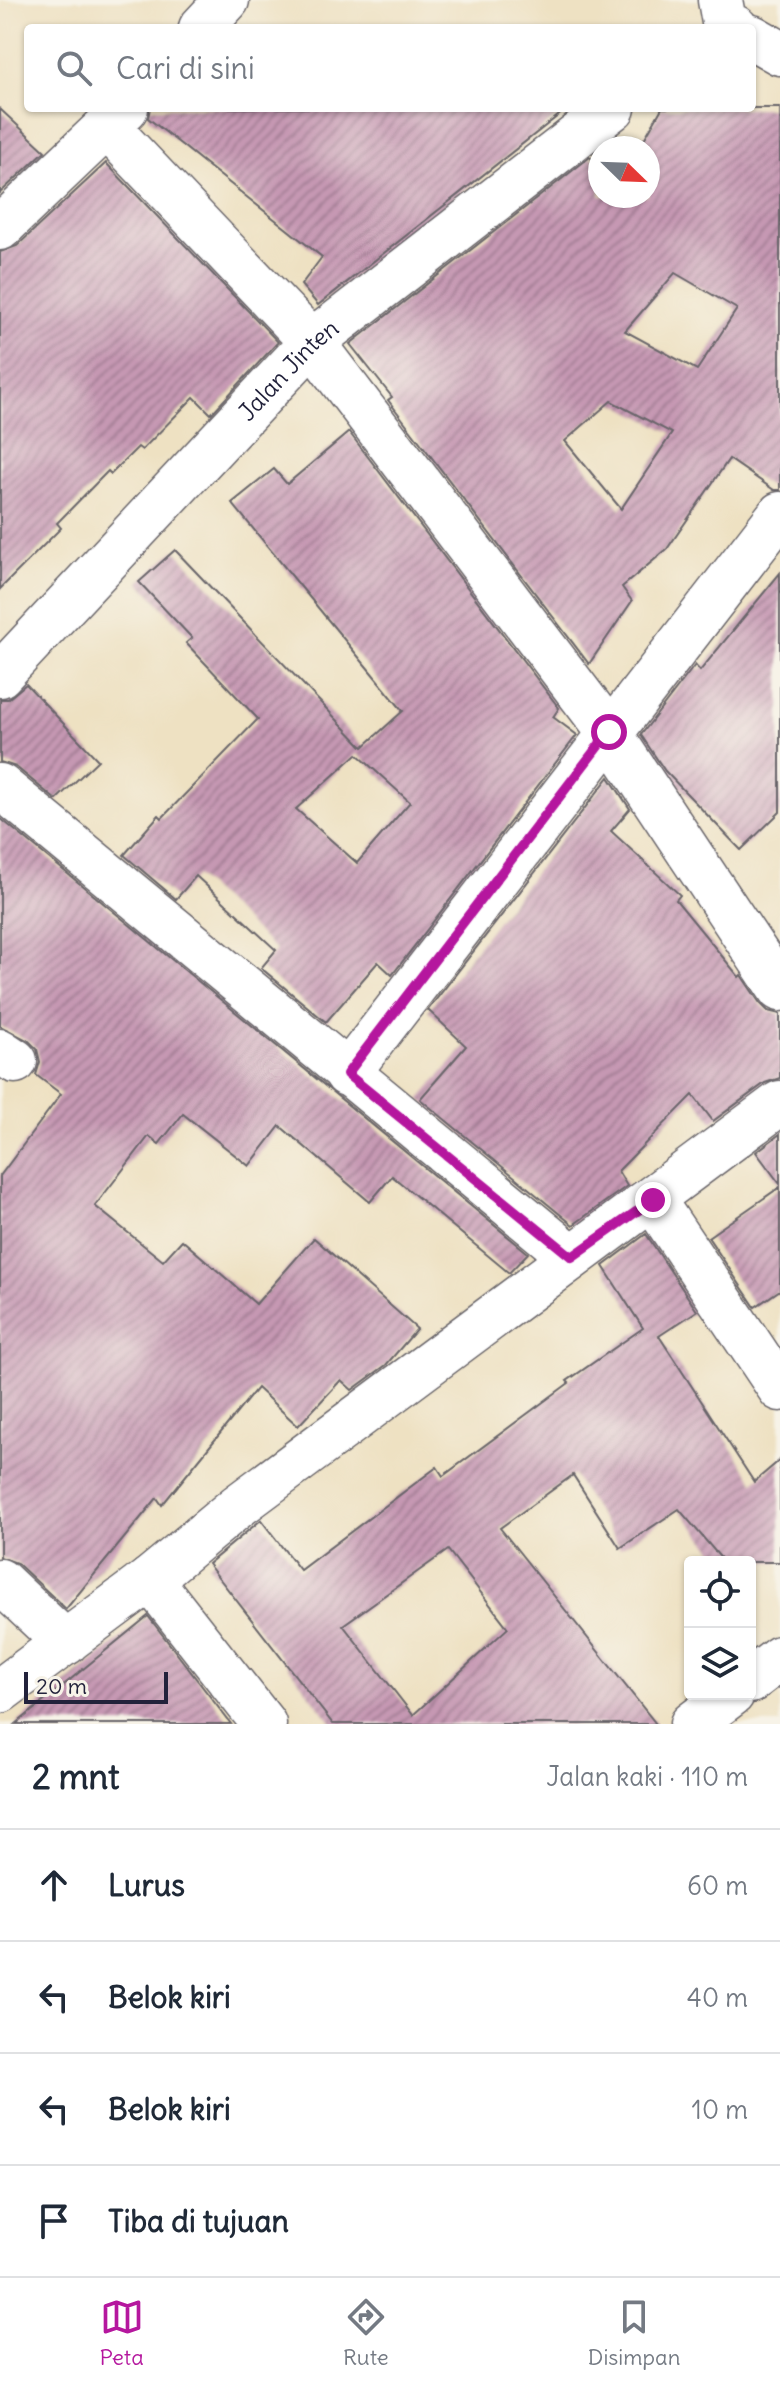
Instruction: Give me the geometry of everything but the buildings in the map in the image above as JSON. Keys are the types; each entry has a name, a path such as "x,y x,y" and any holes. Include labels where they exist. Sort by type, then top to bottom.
{"street":[{"path":"205,24 227,0"},
{"path":"756,39 780,53"},
{"name":"Jalan Jinten","path":"0,675 312,342 608,112"},
{"path":"0,228 117,118 312,342 609,732 780,989"},
{"path":"347,1074 780,514"},
{"path":"0,786 572,1257"},
{"path":"0,1691 150,1579 238,1506 780,1103"},
{"path":"653,1200 780,1389"},
{"path":"150,1579 264,1724"},
{"path":"0,1581 66,1643"},
{"path":"756,1676 780,1658"},
{"path":"692,1724 724,1700"}],"route":[{"path":"609,732 347,1074 572,1257 653,1200"}]}
